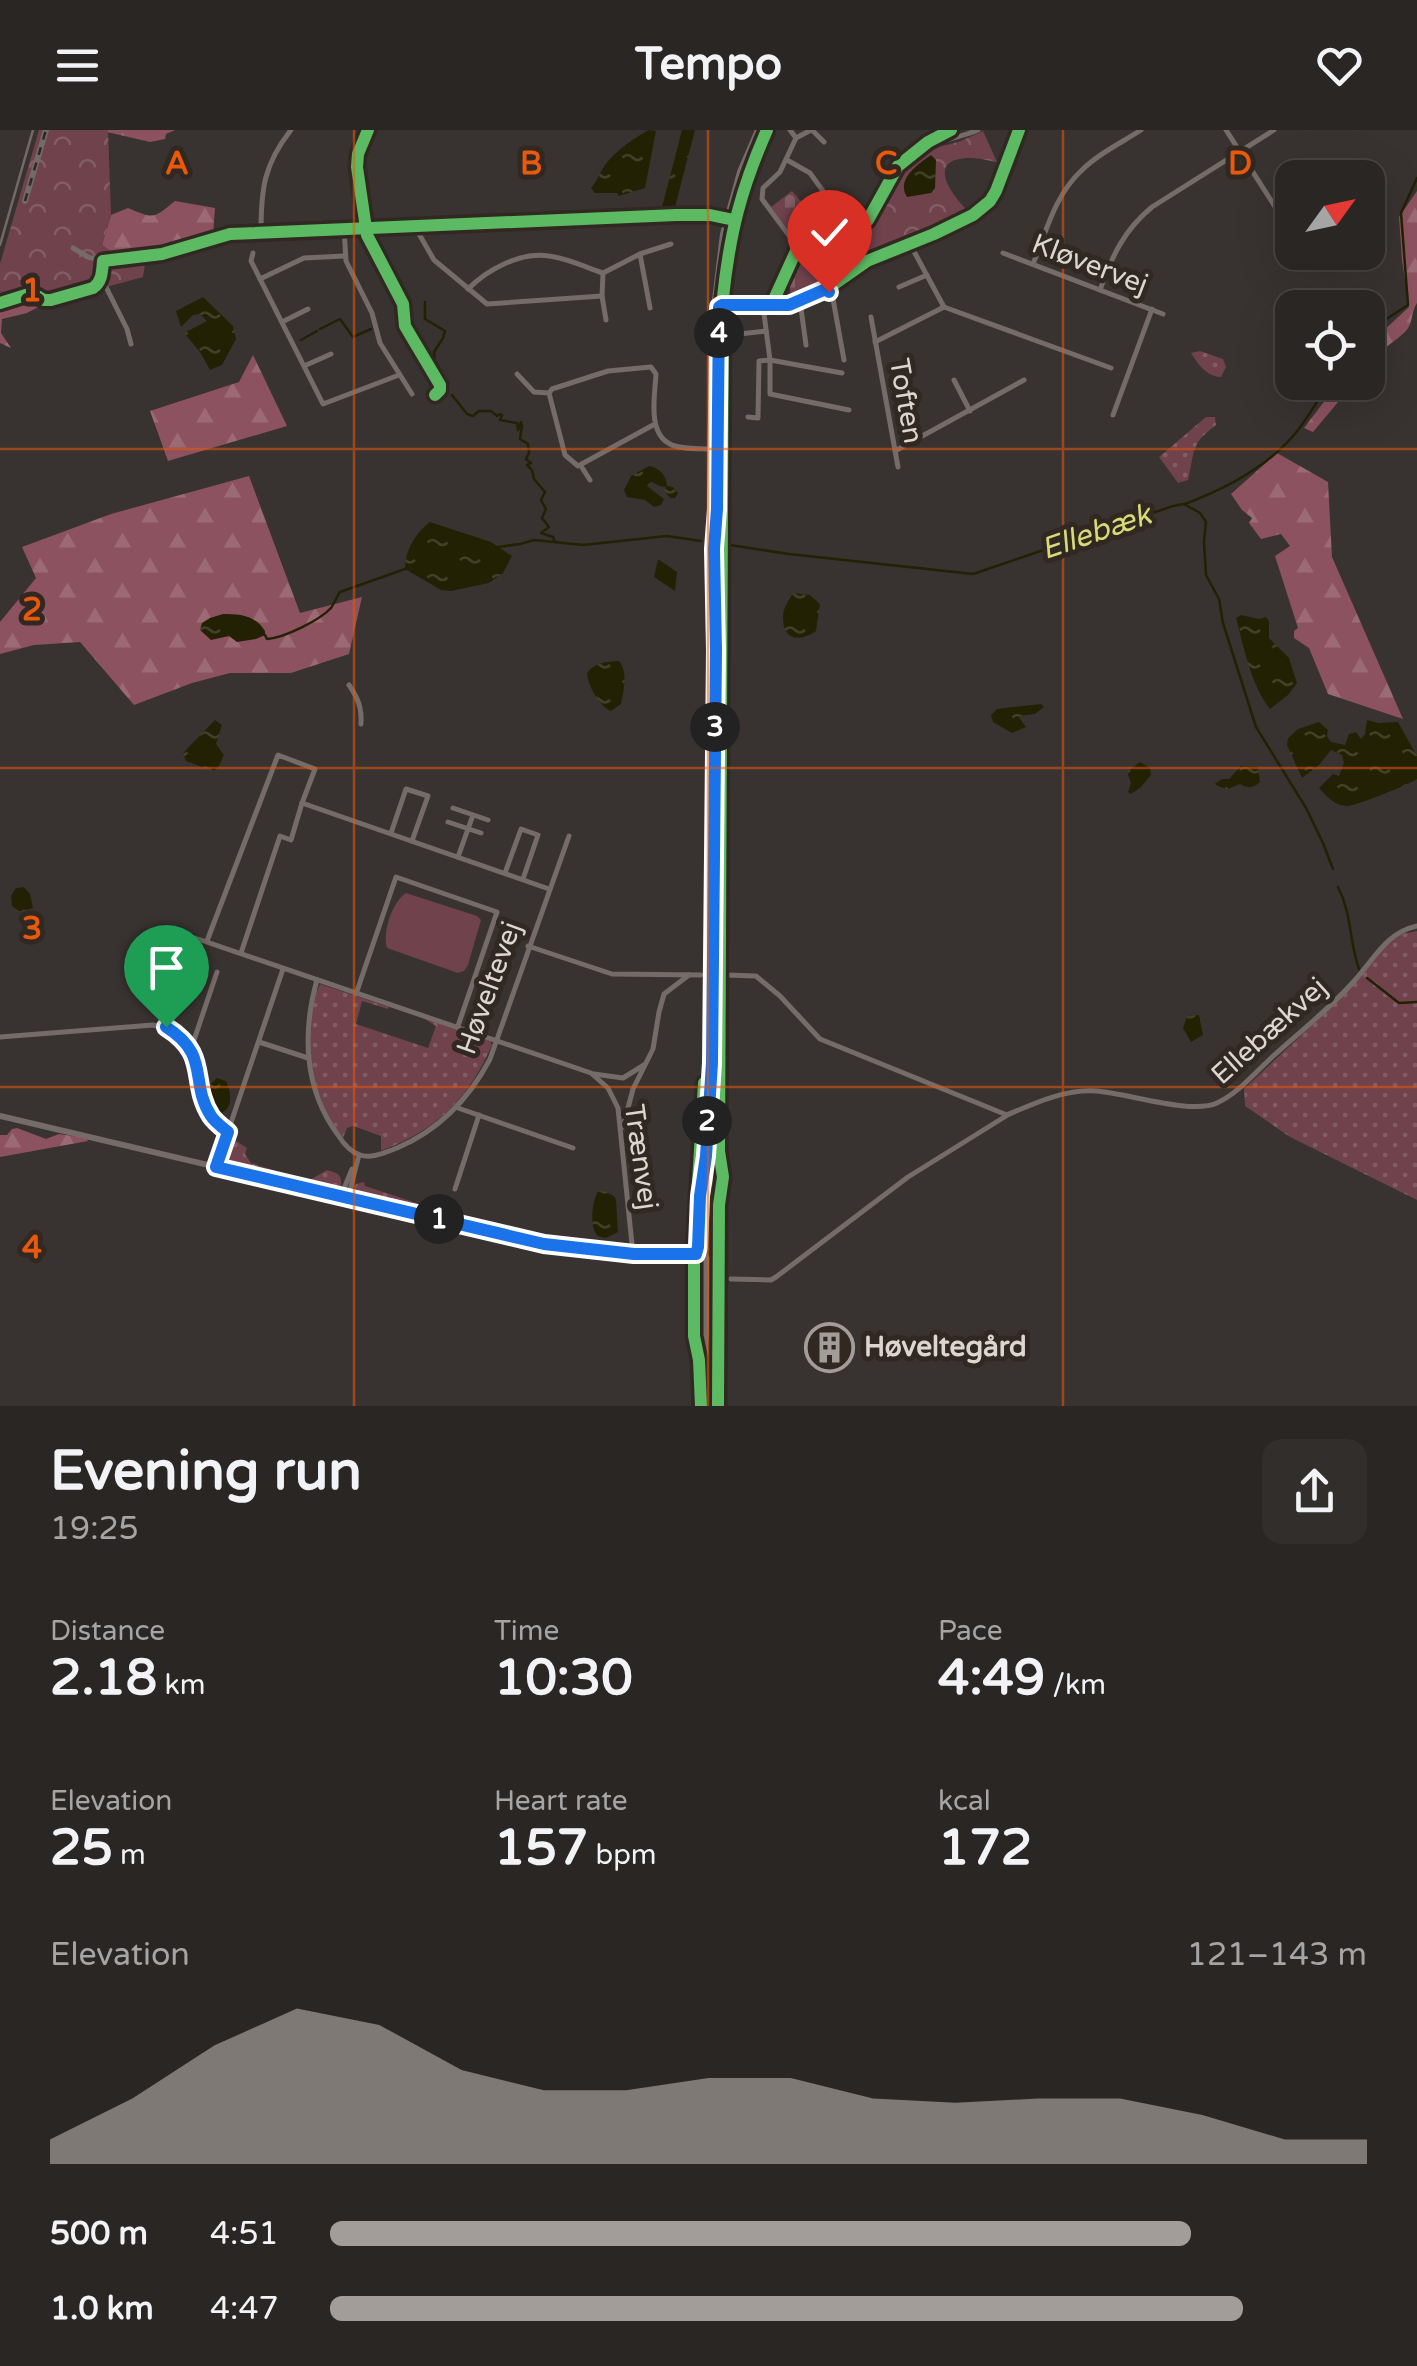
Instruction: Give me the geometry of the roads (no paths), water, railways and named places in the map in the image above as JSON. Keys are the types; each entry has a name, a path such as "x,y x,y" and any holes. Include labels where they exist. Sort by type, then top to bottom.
{"main road":[{"path":"706,1406 704,1255 712,1063 717,530 714,308 719,256 762,130"},
{"path":"715,448 719,307 729,219"},
{"path":"712,1063 716,1406"},
{"path":"704,1281 700,1261 694,1255 698,1250 706,1156"},
{"path":"704,1255 712,1246 714,1231"},
{"path":"704,1255 710,1262 710,1325 716,1377"}],"street":[{"path":"261,232 267,169 291,130"},
{"path":"790,130 796,138"},
{"path":"798,249 761,194 780,172 796,138 811,130 824,142"},
{"path":"771,306 798,249 868,220 906,158 930,145 978,130"},
{"path":"719,307 789,305 826,289 865,262 973,215 990,201 1004,176 1019,130"},
{"path":"1034,264 1054,208 1078,173 1141,130"},
{"path":"1226,130 1275,206"},
{"path":"1100,290 1113,253 1137,220 1274,130"},
{"path":"786,159 810,174 851,230"},
{"path":"74,248 103,262 162,254 230,234 676,215 710,214 729,219"},
{"path":"415,226 434,260 487,304 602,296"},
{"path":"344,228 344,256 372,313 380,342 412,394"},
{"path":"468,289 504,264 536,255 603,273 670,244"},
{"path":"910,244 944,307 1111,368"},
{"path":"253,253 251,261 321,401 327,404 399,375"},
{"name":"Kløvervej","path":"1003,253 1162,314"},
{"path":"640,254 650,308"},
{"path":"260,280 304,258 344,256"},
{"path":"32,293 52,300 93,288 101,277 103,262"},
{"path":"603,273 606,320"},
{"path":"899,287 927,275"},
{"path":"101,277 131,344"},
{"path":"826,289 833,299 844,360"},
{"path":"800,301 806,345"},
{"path":"763,306 770,394 850,410"},
{"name":"Toften","path":"875,342 944,307"},
{"path":"282,322 308,309"},
{"path":"1112,414 1152,310"},
{"name":"Toften","path":"870,317 898,467"},
{"path":"730,334 766,331"},
{"path":"304,366 331,354"},
{"path":"748,417 758,418 758,363 770,360 842,374"},
{"path":"549,393 602,372 652,366 656,374 655,424 664,439 672,445 715,448"},
{"path":"518,374 534,392 549,393"},
{"path":"954,380 970,411"},
{"path":"895,450 1024,380"},
{"path":"549,393 565,455 590,480"},
{"path":"580,466 655,424"},
{"path":"349,684 358,698 361,724"},
{"path":"206,942 278,755 315,769 290,840 280,836 241,954"},
{"path":"390,834 406,789 428,796 412,841"},
{"path":"302,803 549,888"},
{"path":"453,808 488,820"},
{"path":"458,857 472,815"},
{"path":"448,822 481,833"},
{"path":"506,874 521,829 538,835 523,880"},
{"name":"Høveltevej","path":"358,1155 376,1156 426,1133 458,1108 482,1075 569,836"},
{"path":"356,994 396,877 497,912 457,1027"},
{"name":"Ellebækvej","path":"731,1280 771,1280 908,1176 1008,1116 1039,1102 1091,1090 1191,1107 1220,1102 1348,987 1384,943 1404,929 1417,926"},
{"name":"Trænvej","path":"195,938 591,1073 623,1078 646,1064"},
{"path":"528,946 612,974 700,975"},
{"path":"216,1167 283,969"},
{"path":"190,1047 217,972"},
{"path":"622,1134 633,1089 653,1049 664,994 690,975"},
{"path":"726,975 756,976 820,1040 1008,1116"},
{"path":"316,980 308,1008 308,1058 316,1092 344,1144 358,1155 344,1197"},
{"path":"0,1036 166,1027 190,1047 210,1116 228,1132"},
{"path":"259,1042 308,1058"},
{"name":"Trænvej","path":"591,1073 618,1108 634,1254"},
{"path":"458,1108 573,1148"},
{"path":"454,1190 480,1115"},
{"path":"0,1116 544,1244 634,1254 704,1255"}],"water":[{"path":"649,130 656,131 645,188 619,196 595,193 591,188 609,160"},
{"path":"682,130 695,130 674,211 661,211"},
{"path":"931,155 936,160 935,188 931,193 907,197 906,178"},
{"path":"203,297 233,326 236,339 222,365 210,370 184,333 207,321 200,314 193,315 181,327 176,311"},
{"path":"649,466 659,470 667,486 678,493 670,498 666,487 649,483 647,486 664,499 654,507 645,500 627,497 624,490 631,476"},
{"path":"430,522 491,542 512,556 503,573 489,583 451,591 441,590 405,569 412,543"},
{"path":"658,559 677,572 675,591 654,577"},
{"path":"793,593 810,595 820,604 816,631 804,637 793,637 783,624 784,610"},
{"path":"223,614 252,619 265,635 237,642 229,636 211,640 200,630 202,623"},
{"path":"1266,617 1269,638 1289,658 1297,683 1270,709 1249,666 1236,618"},
{"path":"619,661 624,676 623,693 621,704 611,711 595,695 587,673 605,662"},
{"path":"1041,704 1044,707 1035,714 1018,716 1026,727 1012,733 993,722 991,715 997,709"},
{"path":"215,720 222,725 216,744 224,755 213,771 186,761 183,753"},
{"path":"1367,720 1398,722 1417,756 1417,779 1360,803 1339,804 1319,788 1333,774 1339,776 1344,763 1342,755 1331,750 1302,778 1287,745 1288,738 1298,729 1319,722 1328,730 1331,742 1345,745 1349,734 1356,732 1361,739"},
{"path":"1140,762 1150,768 1151,775 1131,794 1127,772"},
{"path":"1241,766 1258,767 1260,782 1228,789 1213,785 1229,779"},
{"path":"24,887 33,908 18,912 12,906 11,896 16,888"},
{"path":"1199,1015 1203,1035 1191,1042 1183,1028 1187,1016"},
{"path":"217,1078 226,1081 230,1097 226,1110 216,1114 207,1087"},
{"path":"604,1191 616,1200 618,1232 606,1238 598,1236 592,1221 596,1196"}],"waterway":[{"path":"1385,320 1408,305 1401,213 1417,178"},
{"path":"425,302 425,319 445,331 434,352 435,366 448,383 447,391"},
{"path":"320,329 340,319 353,337 371,329"},
{"path":"301,340 317,331"},
{"path":"452,395 467,414 491,411 502,415 500,420 517,423 518,430 521,422 520,439 528,444 526,459 531,463 527,465 545,492 541,500 546,509 542,518 549,527 541,533 553,537 555,542"},
{"path":"1185,504 1217,491 1261,465 1287,443 1317,400"},
{"name":"Ellebæk","path":"730,545 973,574 1184,504 1200,513 1206,522 1206,575 1219,599 1256,727 1306,808 1333,869"},
{"name":"Ellebæk","path":"498,547 534,540 583,545 667,536 701,541"},
{"name":"Ellebæk","path":"265,635 267,639 274,638 301,628 331,608 340,592 405,569"},
{"name":"Ellebæk","path":"1338,887 1359,969"},
{"name":"Ellebæk","path":"1367,978 1399,1003 1417,1002"}],"tram line":[{"path":"0,245 33,130"}],"railway":[{"path":"25,201 46,130"}],"place":[{"name":"Høveltegård","path":"829,1347"}]}
